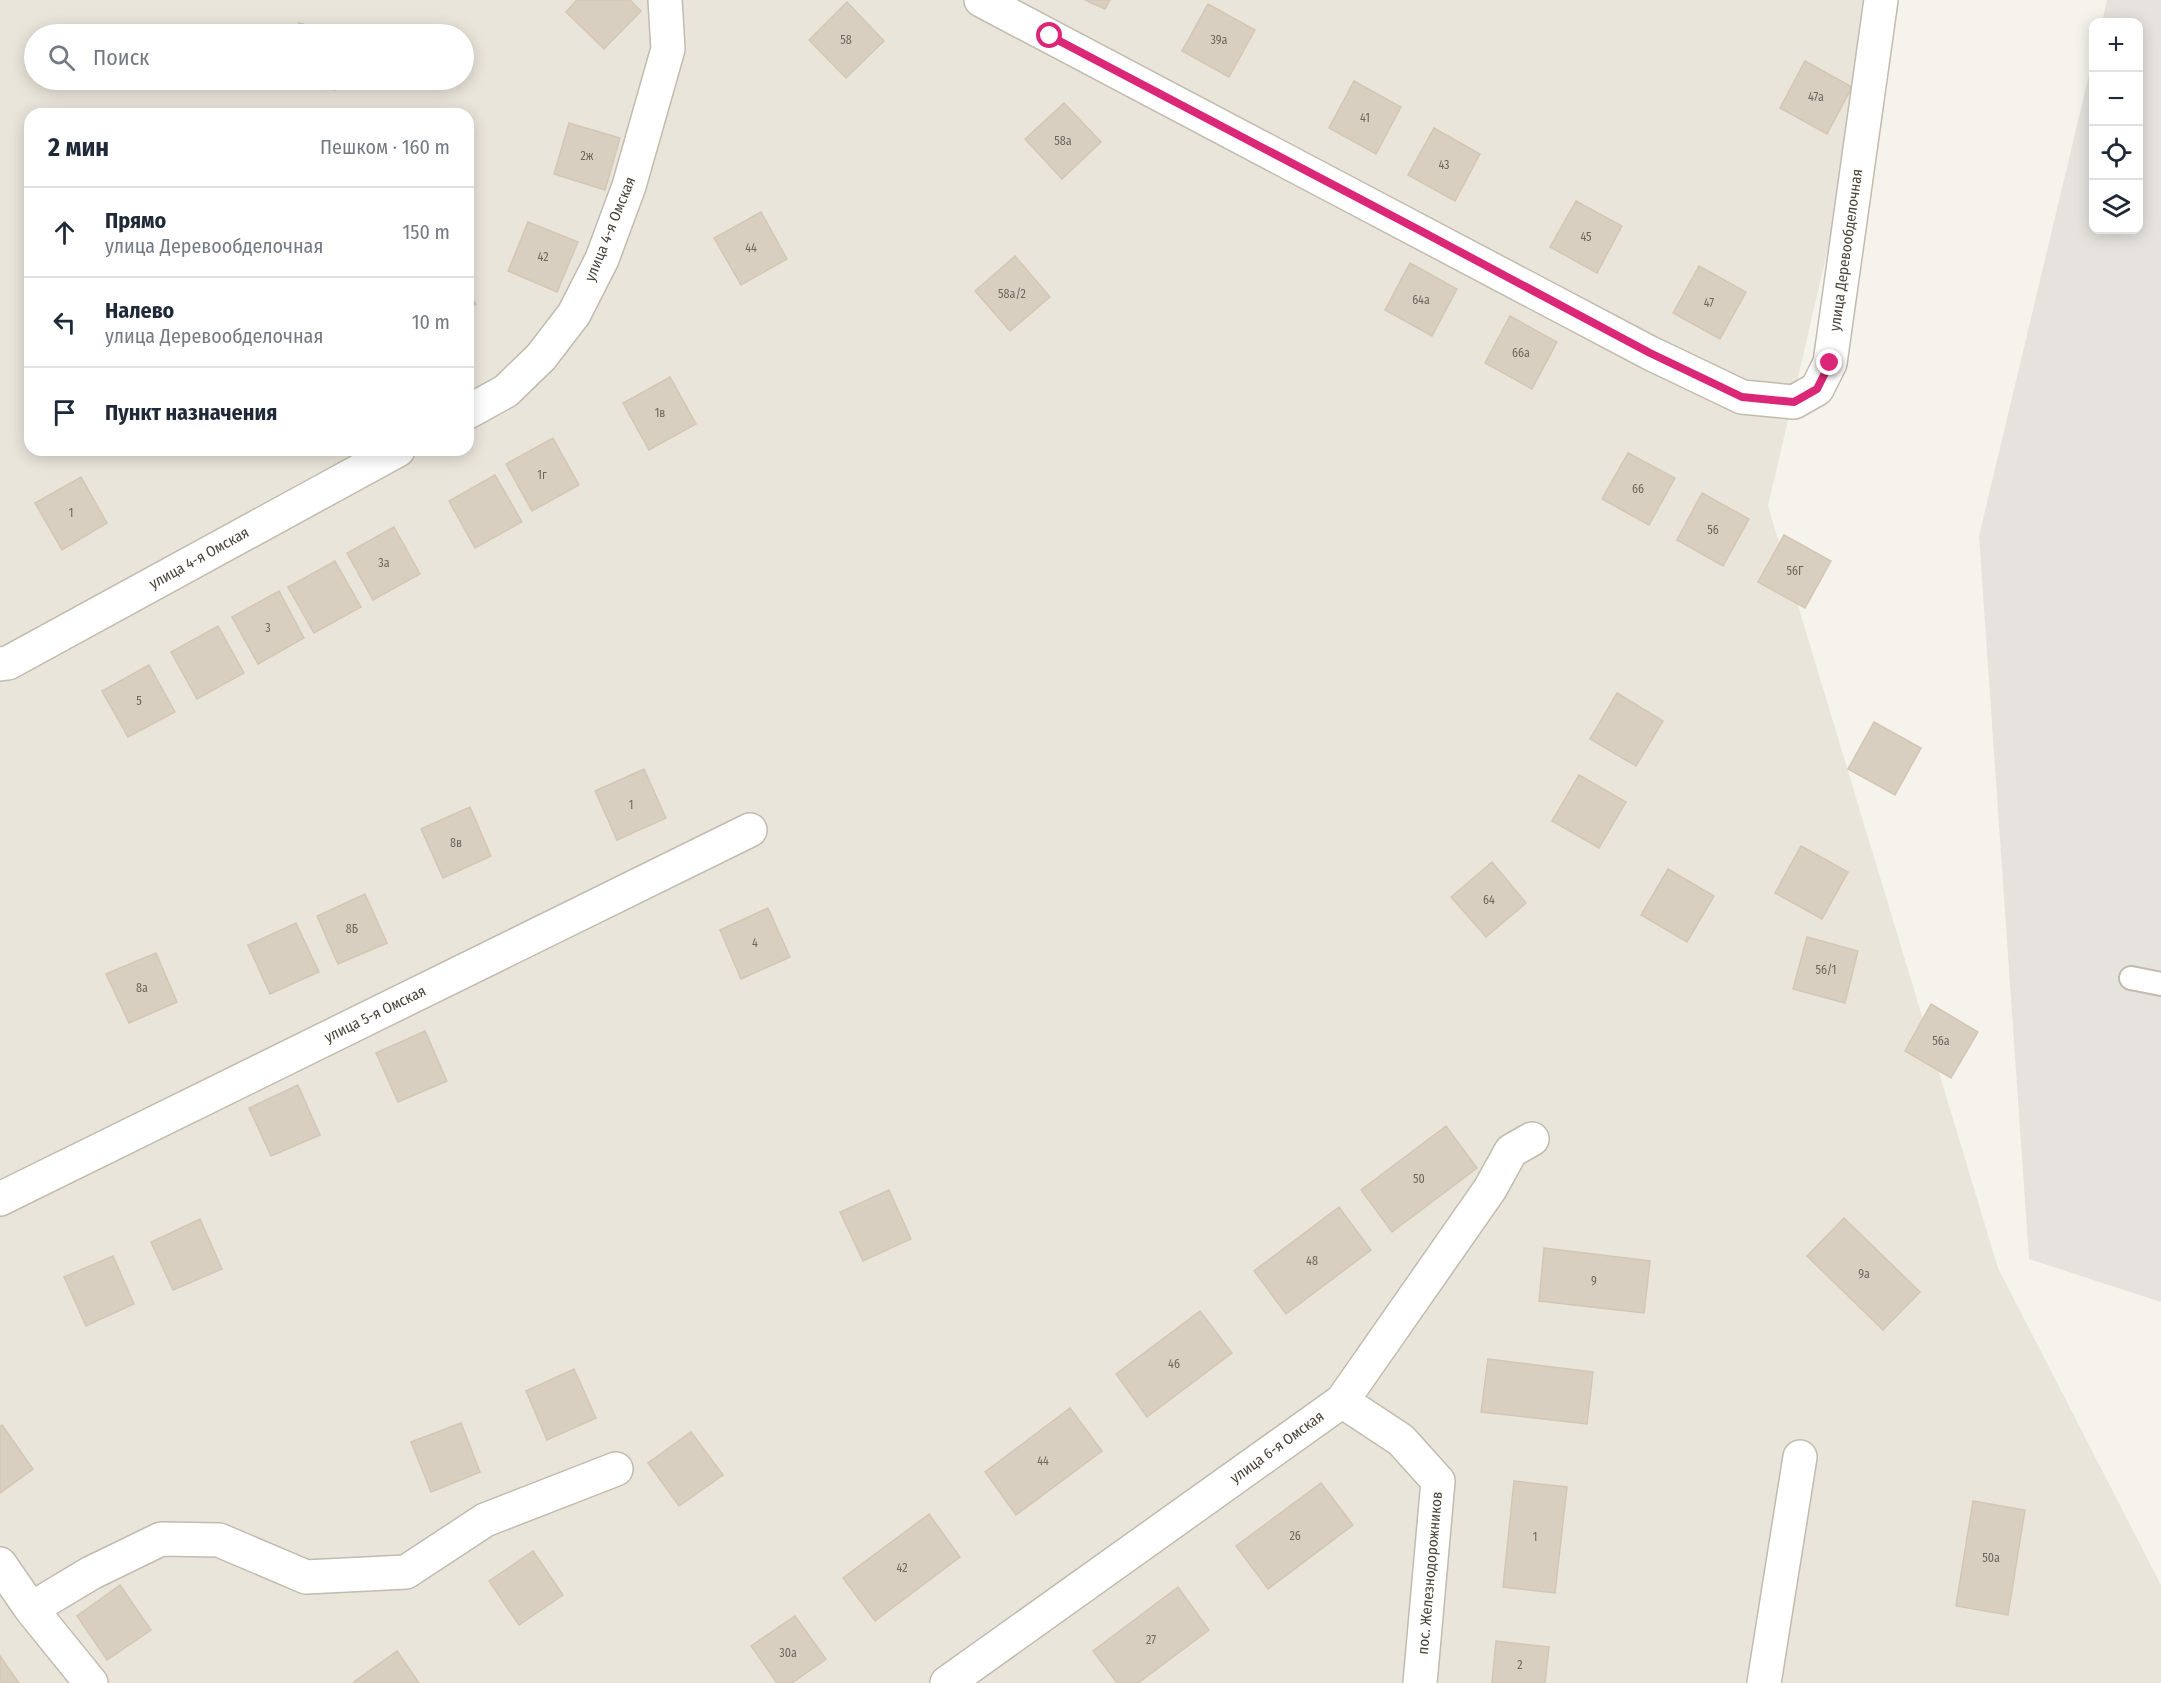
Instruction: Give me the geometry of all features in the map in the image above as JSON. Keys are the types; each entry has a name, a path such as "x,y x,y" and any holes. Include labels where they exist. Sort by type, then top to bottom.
{"street":[{"name":"улица 4-я Омская","path":"474,409 506,391 541,357 574,314 602,259 629,186 668,49 665,0"},
{"name":"улица Деревообделочная","path":"981,0 1650,353 1742,397 1794,402 1817,389 1830,363 1881,0"},
{"name":"улица 4-я Омская","path":"0,664 8,663 387,456"},
{"name":"улица 5-я Омская","path":"0,1199 750,830"},
{"name":"улица 6-я Омская","path":"947,1683 1342,1401 1490,1189 1511,1151 1532,1139"},
{"name":"пос. Железнодорожников","path":"1342,1401 1401,1440 1437,1481 1420,1683"},
{"path":"1764,1683 1800,1457"},
{"path":"31,1609 91,1573 161,1539 219,1540 306,1577 406,1572 485,1520 616,1469"},
{"path":"0,1564 31,1609 91,1683"}],"lane":[{"path":"2131,978 2161,984"}],"shaded area":[{"path":"0,0 1886,0 1768,506 1998,1268 2161,1585 2161,1683 0,1683"},
{"path":"2107,0 2161,0 2161,1302 2029,1259 1979,536 2089,75 2089,234 2143,234 2143,18 2103,18"}],"building":[{"path":"577,0 630,0 641,11 604,49 566,12"},
{"path":"1085,0 1110,0 1105,9"},
{"path":"847,2 884,41 846,78 809,40"},
{"path":"1208,4 1255,30 1229,77 1182,51"},
{"path":"1805,61 1852,87 1827,134 1780,108"},
{"path":"1354,81 1401,107 1376,154 1329,128"},
{"path":"1064,103 1101,142 1062,179 1025,139"},
{"path":"569,123 620,138 605,190 554,174"},
{"path":"1434,128 1480,154 1455,201 1408,175"},
{"path":"1576,201 1622,226 1597,273 1550,247"},
{"path":"761,212 787,259 741,285 714,238"},
{"path":"528,222 578,242 557,292 508,271"},
{"path":"1015,256 1050,297 1010,331 975,291"},
{"path":"1410,263 1457,289 1432,336 1385,310"},
{"path":"1699,266 1746,292 1720,339 1673,313"},
{"path":"1510,316 1557,342 1532,389 1485,363"},
{"path":"670,377 696,424 649,450 623,403"},
{"path":"553,438 579,485 532,511 506,464"},
{"path":"1628,453 1675,478 1649,525 1602,499"},
{"path":"495,475 522,522 475,548 449,501"},
{"path":"81,477 107,523 62,550 35,503"},
{"path":"1702,493 1749,519 1723,566 1677,540"},
{"path":"394,527 420,574 373,600 347,553"},
{"path":"1784,535 1831,561 1805,608 1758,582"},
{"path":"335,561 361,607 314,633 288,587"},
{"path":"279,591 304,638 258,664 232,617"},
{"path":"218,626 244,673 197,699 171,652"},
{"path":"149,665 175,712 128,737 102,691"},
{"path":"1617,693 1663,721 1636,766 1590,739"},
{"path":"1874,722 1921,748 1895,795 1848,769"},
{"path":"644,769 666,818 617,840 595,791"},
{"path":"1579,775 1626,802 1599,848 1552,821"},
{"path":"470,807 491,856 443,878 421,829"},
{"path":"1801,846 1848,872 1822,919 1775,893"},
{"path":"1492,862 1526,903 1486,937 1451,897"},
{"path":"1668,869 1714,896 1687,942 1641,915"},
{"path":"365,894 387,943 338,964 317,916"},
{"path":"768,908 790,957 741,979 720,930"},
{"path":"296,923 319,972 270,994 248,945"},
{"path":"1807,937 1858,951 1845,1003 1793,989"},
{"path":"156,953 177,1002 129,1023 106,974"},
{"path":"1931,1004 1978,1032 1951,1078 1905,1051"},
{"path":"425,1031 447,1081 398,1102 376,1053"},
{"path":"298,1085 320,1135 271,1156 249,1108"},
{"path":"1446,1126 1477,1168 1392,1232 1361,1190"},
{"path":"889,1190 911,1239 863,1261 840,1212"},
{"path":"1339,1207 1371,1250 1286,1314 1254,1271"},
{"path":"1844,1218 1920,1292 1883,1330 1807,1256"},
{"path":"200,1219 222,1269 173,1290 151,1242"},
{"path":"1544,1248 1650,1261 1644,1313 1539,1301"},
{"path":"113,1256 134,1304 86,1326 64,1277"},
{"path":"1200,1311 1232,1353 1147,1417 1116,1374"},
{"path":"1488,1359 1593,1372 1587,1424 1481,1412"},
{"path":"574,1369 596,1418 547,1440 526,1391"},
{"path":"1070,1408 1102,1451 1016,1515 985,1472"},
{"path":"461,1423 480,1472 431,1492 411,1442"},
{"path":"2,1425 33,1469 0,1493 0,1426"},
{"path":"691,1432 723,1475 679,1506 648,1463"},
{"path":"1514,1481 1567,1487 1555,1593 1503,1587"},
{"path":"1321,1483 1353,1525 1268,1589 1236,1546"},
{"path":"1973,1501 2025,1510 2008,1615 1956,1606"},
{"path":"929,1514 960,1557 875,1621 843,1578"},
{"path":"533,1551 563,1595 519,1625 489,1581"},
{"path":"120,1585 151,1630 107,1660 77,1616"},
{"path":"1178,1587 1209,1630 1138,1683 1117,1683 1093,1651"},
{"path":"795,1616 826,1659 792,1683 777,1683 751,1646"},
{"path":"1496,1641 1549,1647 1545,1683 1492,1683"},
{"path":"397,1651 419,1683 354,1683 354,1682"},
{"path":"0,1656 19,1683 0,1683"}],"route":[{"path":"1050,36 1650,353 1742,397 1794,402 1817,389 1830,363"}]}
